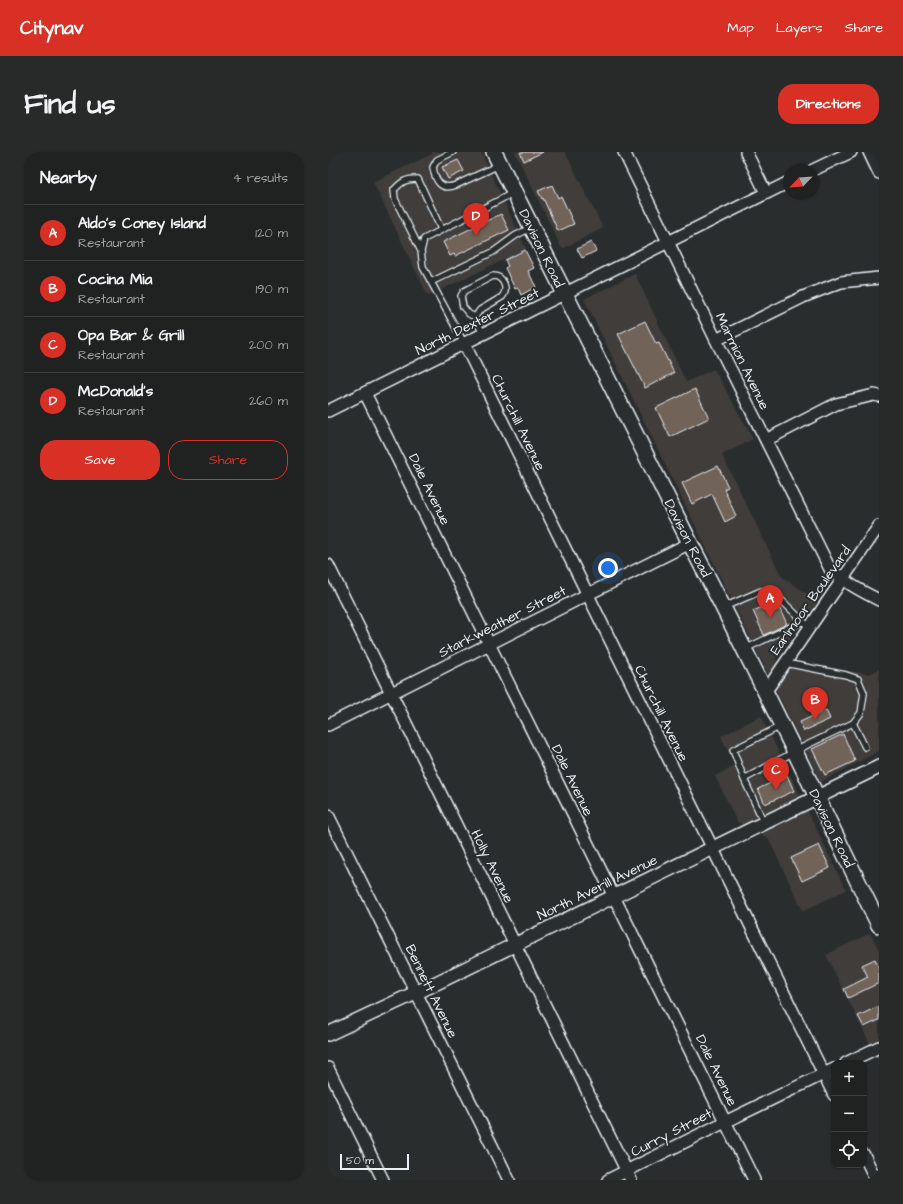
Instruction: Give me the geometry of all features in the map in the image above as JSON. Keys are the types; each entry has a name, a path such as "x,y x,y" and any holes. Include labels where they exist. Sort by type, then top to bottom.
{"main road":[{"name":"Davison Road","path":"497,158 766,691 879,925"}],"street":[{"name":"Marmion Avenue","path":"624,152 830,569 842,580 856,589 879,600"},
{"path":"746,152 766,193"},
{"path":"819,167 850,152"},
{"path":"869,152 879,173"},
{"name":"North Dexter Street","path":"328,411 783,185"},
{"path":"716,340 803,297 841,282 879,278"},
{"name":"Churchill Avenue","path":"464,343 831,1090"},
{"name":"Dale Avenue","path":"365,393 754,1180"},
{"path":"766,440 836,404 874,395 879,396"},
{"name":"Earlmoor Boulevard","path":"766,691 806,624 842,580 879,526"},
{"name":"Starkweather Street","path":"328,725 690,543"},
{"name":"Holly Avenue","path":"328,566 629,1175"},
{"name":"North Averill Avenue","path":"328,1034 515,945 879,767"},
{"name":"Bennett Avenue","path":"328,815 509,1180"},
{"path":"852,1060 879,1047"},
{"path":"328,1068 383,1180"},
{"name":"Curry Street","path":"608,1180 629,1175 725,1122 831,1070"},
{"path":"867,1161 876,1180"}],"lane":[{"path":"453,152 437,160 433,167 434,175 439,183 449,188 497,158"},
{"path":"441,229 418,179 408,179 399,184 394,190 396,199 421,251 423,267 464,343"},
{"path":"421,251 424,239 514,192"},
{"path":"431,282 493,252 515,236 532,227"},
{"path":"475,317 480,310 505,294 505,286 498,276 493,276 464,292 461,296 463,307 469,314 475,317 483,334"},
{"path":"724,607 761,591 772,591 806,624 745,649"},
{"path":"744,778 853,723 861,713 864,693 858,679 846,675 784,663"},
{"path":"853,723 865,747"},
{"path":"765,823 733,750 782,725"}],"shaded area":[{"path":"432,152 481,152 526,249 428,296 373,182 432,154"},
{"path":"515,152 565,152 603,228 562,249"},
{"path":"635,274 686,382 714,369 753,439 722,455 782,577 818,601 775,660 870,674 879,669 879,751 821,782 584,299"},
{"path":"761,716 846,890 803,911 768,838 737,822 715,776 735,766 721,736"},
{"path":"870,933 879,950 879,1062 826,955"}],"building":[{"path":"520,152 543,152 524,161"},
{"path":"458,160 464,171 448,179 442,167"},
{"path":"552,185 558,198 561,196 574,224 558,231 543,198 542,199 538,191"},
{"path":"501,214 509,230 455,256 454,254 450,256 443,242"},
{"path":"591,242 596,251 582,258 577,249"},
{"path":"525,250 534,268 528,271 536,287 521,295 518,288 515,289 505,268 508,266 505,260"},
{"path":"645,321 656,344 659,343 674,373 645,388 618,334"},
{"path":"695,389 709,418 670,437 656,408"},
{"path":"718,466 728,487 724,489 736,516 725,522 712,494 692,504 682,483"},
{"path":"776,601 787,624 764,635 753,611"},
{"path":"826,710 830,719 804,731 800,722"},
{"path":"843,734 855,761 825,775 812,749"},
{"path":"787,775 794,791 765,804 758,789"},
{"path":"819,845 830,868 802,881 791,858"},
{"path":"875,959 879,968 879,983 848,998 844,989 868,977 862,965"},
{"path":"879,1006 879,1020 864,1027 858,1016"}],"place":[{"name":"McDonald's","path":"476,236"},
{"name":"Aldo's Coney Island","path":"770,618"},
{"name":"Cocina Mia","path":"815,720"},
{"name":"Opa Bar & Grill","path":"776,790"}]}
